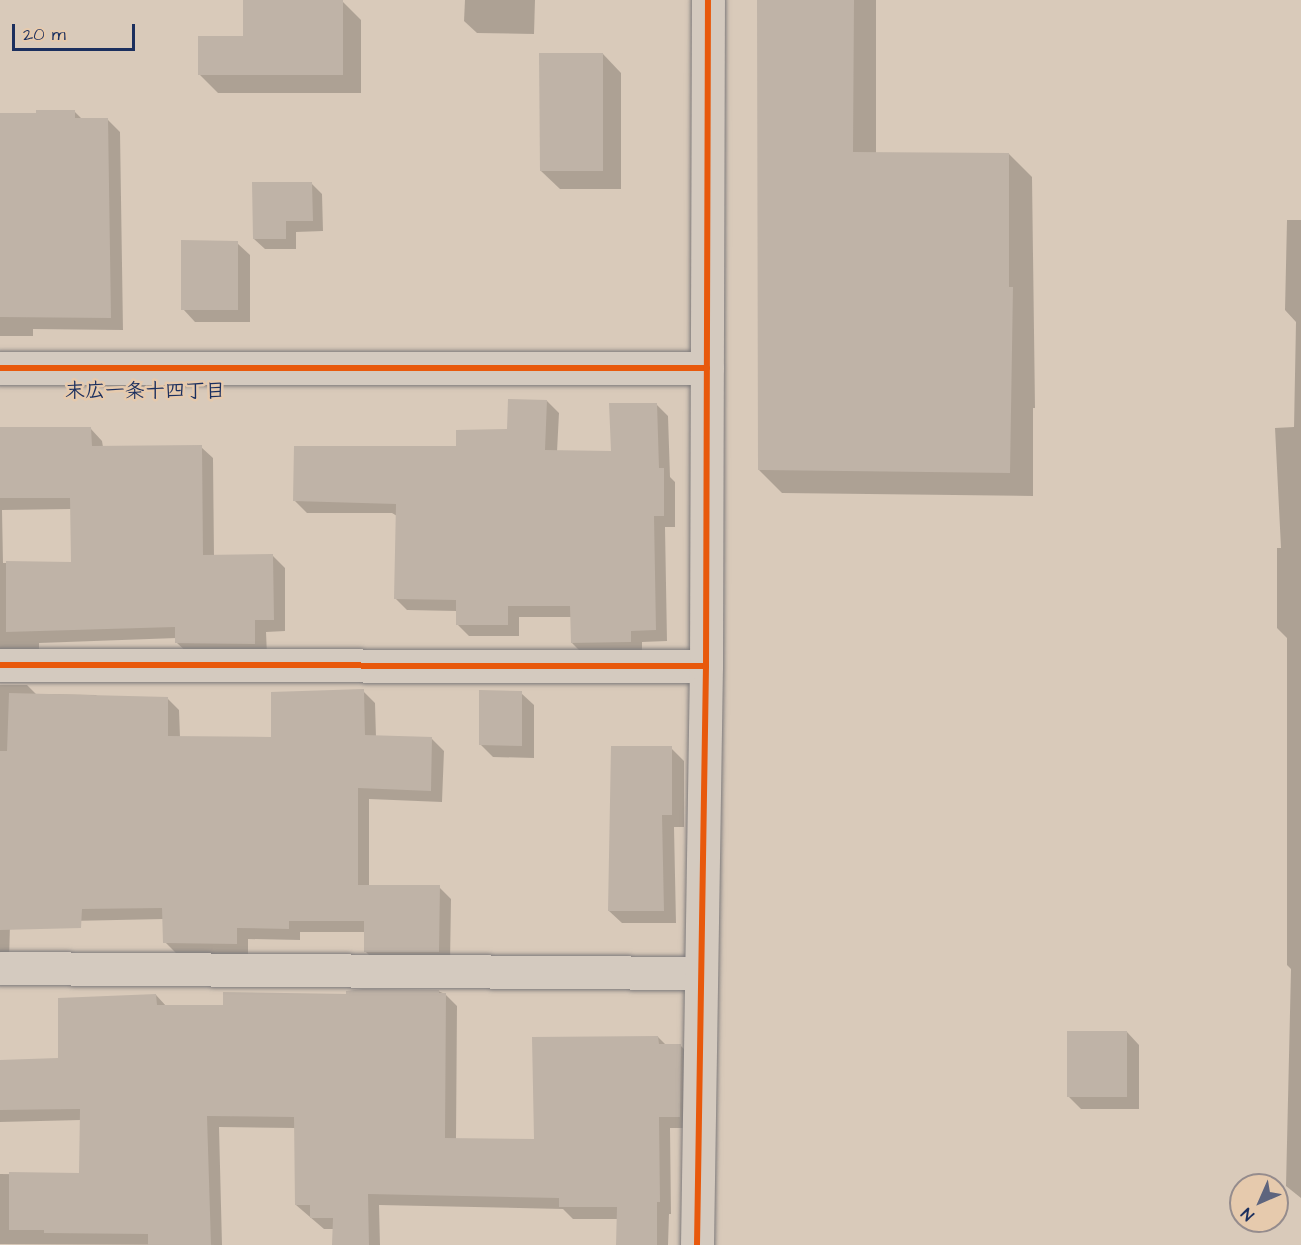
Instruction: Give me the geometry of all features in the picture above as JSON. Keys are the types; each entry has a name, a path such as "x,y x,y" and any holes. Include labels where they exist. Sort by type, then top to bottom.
{"street":[{"path":"697,1245 706,666 708,0"},
{"path":"0,368 707,368"},
{"path":"0,665 706,666"},
{"path":"0,968 701,974"}],"building":[{"path":"243,0 343,0 343,75 198,75 198,36 243,36"},
{"path":"757,0 854,0 853,152 1009,153 1009,287 1013,287 1010,473 758,470"},
{"path":"539,53 603,53 603,171 540,171"},
{"path":"36,110 75,110 75,118 108,118 111,318 0,317 0,113 36,113"},
{"path":"252,182 312,182 313,221 286,221 286,239 253,239"},
{"path":"181,240 238,241 238,310 181,310"},
{"path":"508,399 547,400 545,450 611,451 609,403 657,403 659,468 664,468 664,516 654,516 656,630 631,631 631,642 571,643 570,606 508,606 508,625 456,625 456,600 394,599 396,504 293,501 294,446 456,446 456,430 507,429"},
{"path":"0,427 91,427 92,446 202,445 203,555 273,554 274,620 255,620 255,644 175,643 175,627 6,632 6,561 71,562 70,498 0,498"},
{"path":"364,689 365,735 432,737 431,791 358,788 358,885 440,885 439,952 364,952 364,921 289,921 289,929 237,928 237,944 163,943 162,908 82,909 81,928 0,930 0,751 7,751 9,693 168,697 168,736 271,737 271,692"},
{"path":"479,690 522,691 522,746 479,745"},
{"path":"611,746 672,746 672,815 662,815 664,911 608,911"},
{"path":"363,989 439,990 439,993 446,993 445,1138 534,1139 532,1037 658,1036 659,1044 681,1044 680,1117 659,1117 660,1202 657,1202 657,1245 616,1245 617,1207 559,1207 559,1198 368,1194 369,1245 332,1245 333,1218 310,1218 310,1205 295,1205 294,1117 207,1116 211,1245 148,1245 148,1234 44,1233 44,1230 9,1230 9,1172 79,1173 80,1109 0,1110 0,1060 58,1058 58,998 156,994 157,1005 223,1005 223,992 346,994 346,991"},
{"path":"1067,1031 1127,1031 1127,1097 1067,1097"}],"cycle path":[{"path":"697,1245 706,666 708,0"},
{"path":"0,368 707,368"},
{"path":"0,665 706,666"}],"district":[{"name":"末広一条十四丁目","path":"145,391"}]}
